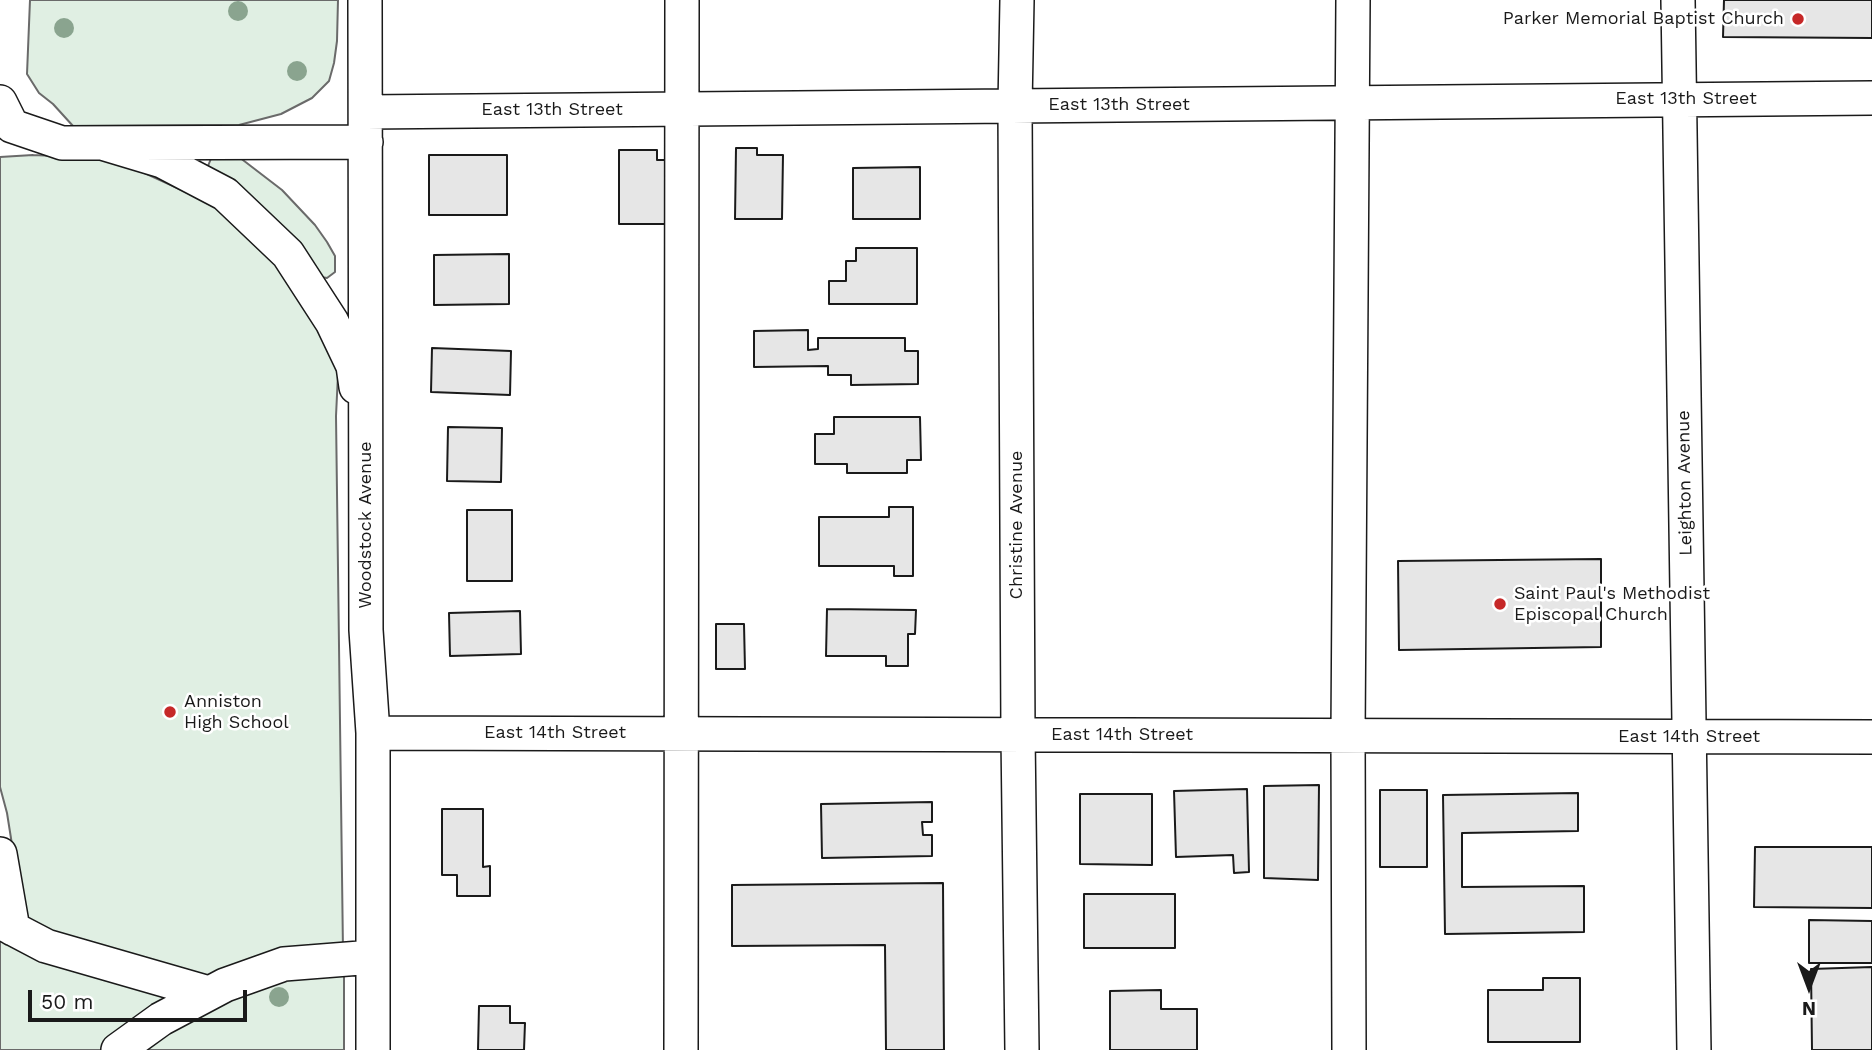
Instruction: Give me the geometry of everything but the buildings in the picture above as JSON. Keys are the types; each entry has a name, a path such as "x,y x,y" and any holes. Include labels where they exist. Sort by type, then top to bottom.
{"street":[{"name":"Woodstock Avenue","path":"365,0 366,630 373,733 373,1050"},
{"path":"681,1050 682,0"},
{"name":"Christine Avenue","path":"1017,0 1015,106 1022,1050"},
{"path":"1349,1050 1348,736 1353,0"},
{"name":"Leighton Avenue","path":"1678,0 1694,1050"},
{"name":"East 13th Street","path":"0,102 12,127 62,142 102,142 682,109 1872,98"},
{"path":"102,142 162,162 225,194 288,254 332,322 353,366 366,457"},
{"name":"East 14th Street","path":"373,733 1872,737"},
{"path":"0,854 6,925 46,946 209,993"},
{"path":"118,1050 161,1018 225,985 284,964 373,957"}],"green space":[{"path":"30,0 338,0 334,63 329,81 312,98 281,114 239,125 73,126 39,93 27,74"},
{"name":"Anniston High School","path":"33,155 103,158 127,165 232,213 272,259 323,334 338,374 336,416 343,951 210,977 35,927 23,914 7,813 0,787 0,157"},
{"path":"212,156 239,157 282,190 327,242 335,256 335,272 327,278 321,277 208,166"},
{"path":"0,933 178,994 101,1050 0,1050"},
{"path":"344,974 344,1050 140,1050 195,1012 278,980"}],"place":[{"name":"Parker Memorial Baptist Church","path":"1798,19"},
{"name":"Saint Paul's Methodist Episcopal Church","path":"1500,604"},
{"name":"Anniston High School","path":"170,712"}]}
